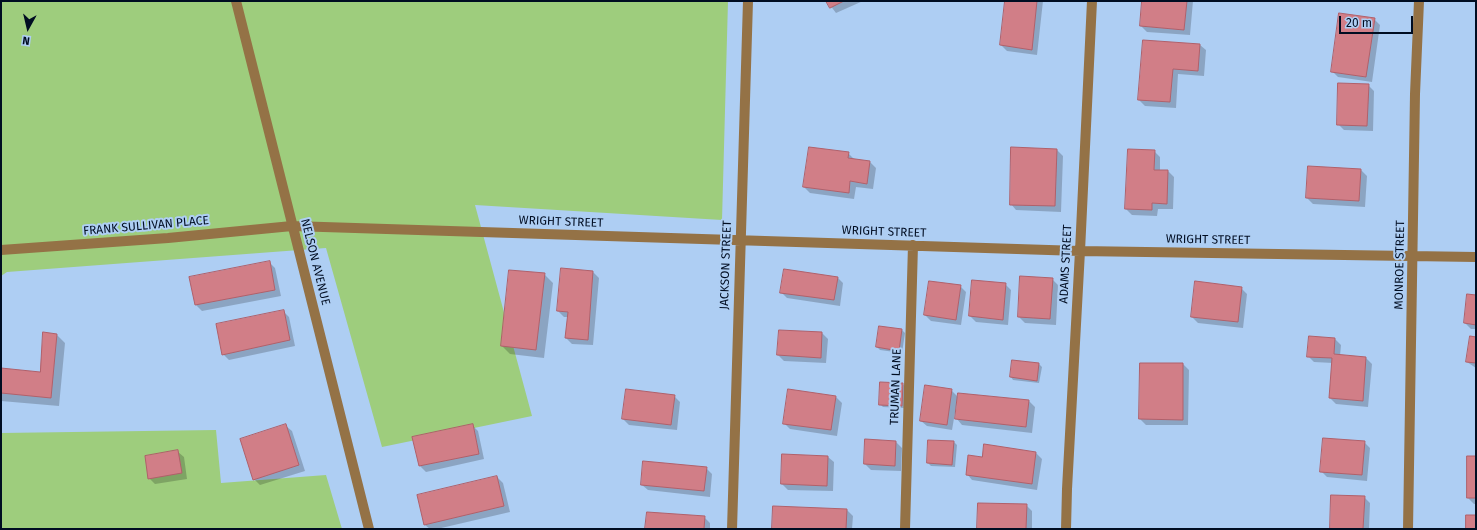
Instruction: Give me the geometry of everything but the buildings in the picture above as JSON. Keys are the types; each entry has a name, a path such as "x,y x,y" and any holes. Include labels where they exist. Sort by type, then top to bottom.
{"street":[{"name":"NELSON AVENUE","path":"236,1 369,529"},
{"name":"JACKSON STREET","path":"732,529 739,241 748,1"},
{"name":"ADAMS STREET","path":"1066,529 1067,481 1092,1"},
{"name":"MONROE STREET","path":"1408,529 1415,102 1419,1"},
{"name":"WRIGHT STREET","path":"292,226 1080,251 1476,257"},
{"name":"FRANK SULLIVAN PLACE","path":"1,250 168,238 292,226"},
{"name":"TRUMAN LANE","path":"906,529 913,246"}],"green space":[{"path":"1,1 728,1 722,220 475,205 532,416 382,447 326,248 7,272 1,276"},
{"path":"216,430 221,483 326,475 342,529 1,529 1,433"}]}
